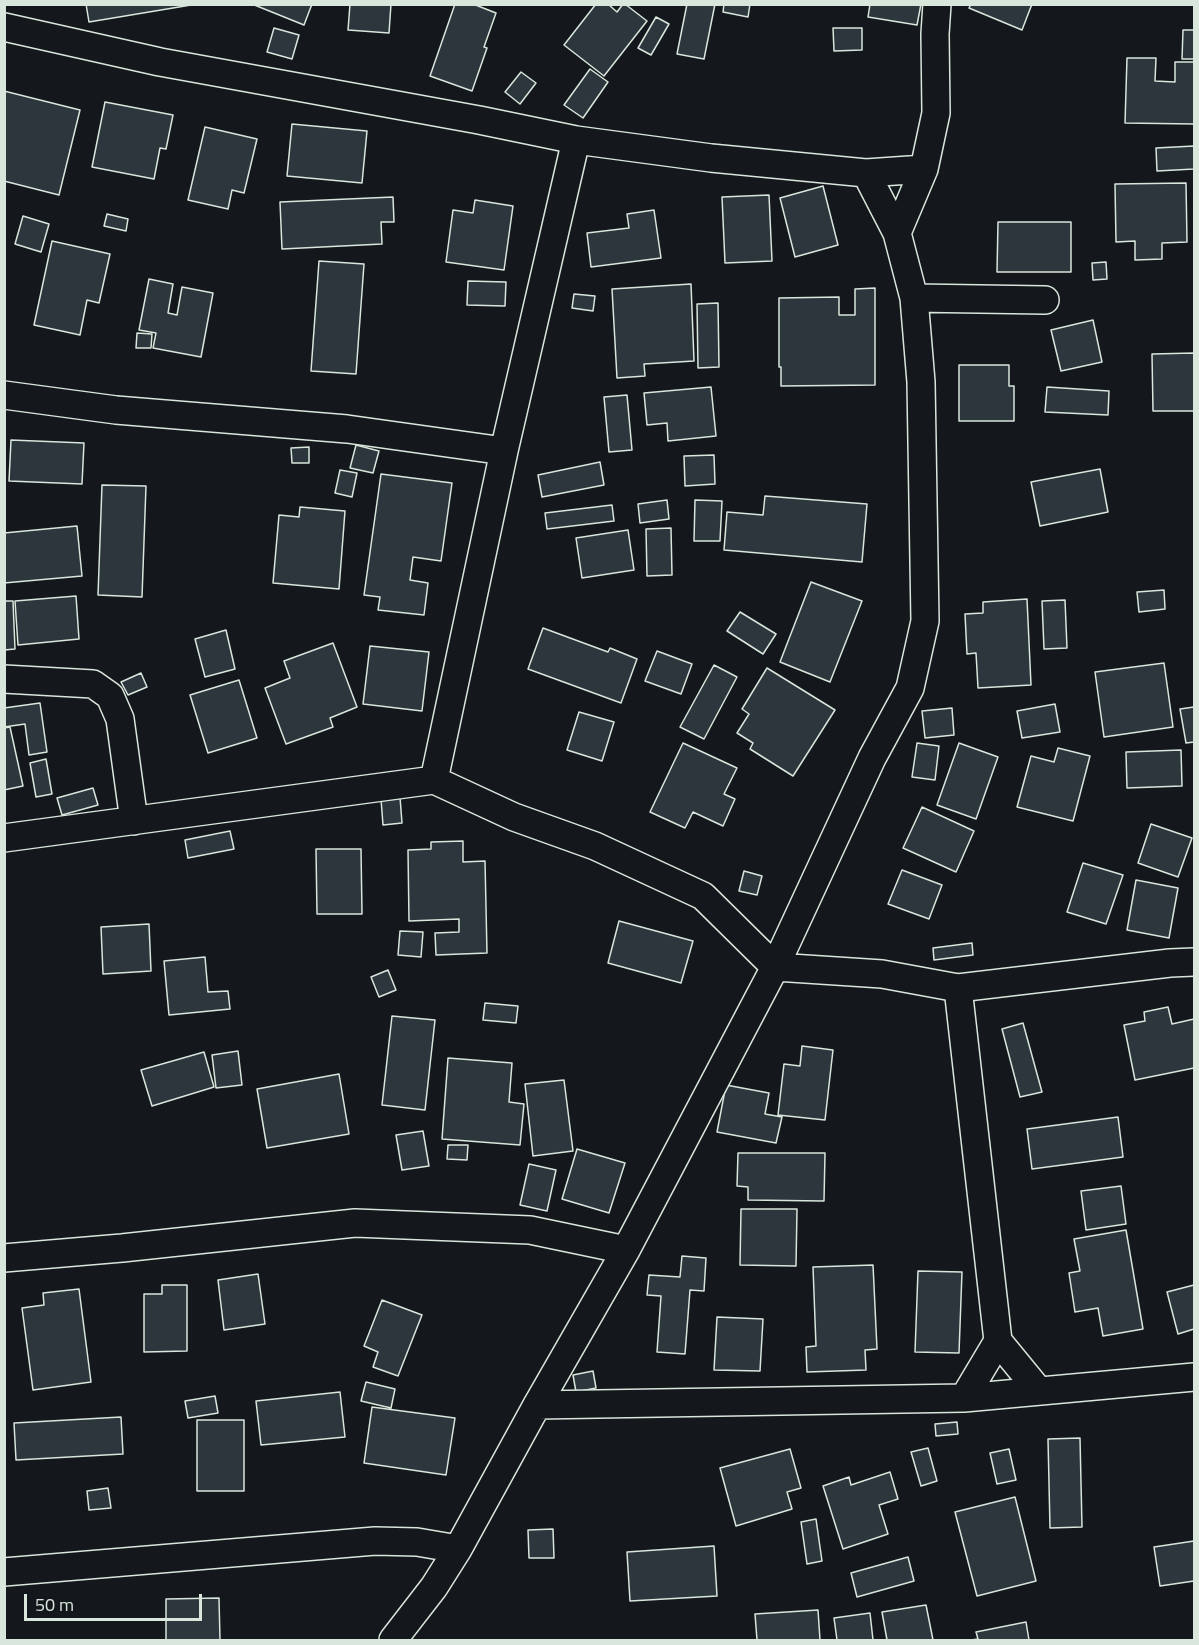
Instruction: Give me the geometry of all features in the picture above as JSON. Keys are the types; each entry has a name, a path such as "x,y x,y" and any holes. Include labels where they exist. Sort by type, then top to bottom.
{"street":[{"path":"897,233 924,169 936,113 937,4"},
{"path":"4,27 160,62 576,140 711,158 866,173 924,169"},
{"path":"434,780 504,451 576,140"},
{"path":"393,1641 434,1587 458,1549 626,1250 774,967 872,758 910,688 925,621 921,382 914,298 897,233 866,173"},
{"path":"914,298 1045,300"},
{"path":"4,395 116,410 347,429 504,451"},
{"path":"4,679 93,684 110,696 120,719 134,821"},
{"path":"4,838 434,780 514,817 595,846 703,896 774,967 882,974 958,988 1194,962"},
{"path":"958,988 998,1341 1038,1390"},
{"path":"4,1258 355,1223 530,1230 626,1250"},
{"path":"964,1398 998,1341"},
{"path":"537,1405 964,1398 1194,1377"},
{"path":"5,1571 375,1541 417,1542 458,1549"},
{"path":"417,1542 434,1587"}],"building":[{"path":"86,4 197,4 89,22"},
{"path":"252,4 312,4 304,25"},
{"path":"350,4 391,4 389,33 348,30"},
{"path":"455,4 473,4 496,13 472,91 430,76"},
{"path":"596,4 608,4 617,12 625,4 647,21 604,76 564,45"},
{"path":"687,4 715,4 704,59 677,54"},
{"path":"724,4 750,4 748,17 723,12"},
{"path":"870,4 921,4 917,25 868,17"},
{"path":"971,4 1032,4 1022,30 969,8"},
{"path":"656,17 669,24 651,55 638,48"},
{"path":"274,28 299,35 292,59 267,52"},
{"path":"833,28 862,28 862,50 834,51"},
{"path":"1183,30 1194,30 1194,59 1182,59"},
{"path":"1127,58 1156,58 1155,81 1175,82 1175,62 1194,62 1194,124 1125,123"},
{"path":"590,69 608,82 583,118 564,105"},
{"path":"521,72 536,83 520,104 505,92"},
{"path":"4,91 80,110 59,195 4,181"},
{"path":"105,102 173,115 166,149 160,148 154,179 92,167"},
{"path":"292,124 367,131 362,183 287,176"},
{"path":"205,127 257,139 244,193 232,190 228,209 188,200"},
{"path":"1194,146 1194,169 1157,171 1156,148"},
{"path":"1186,183 1187,242 1162,243 1162,259 1135,260 1135,241 1116,242 1115,184"},
{"path":"823,186 838,245 795,257 780,198"},
{"path":"769,195 772,261 725,263 722,197"},
{"path":"393,197 394,222 381,222 382,244 282,249 280,202"},
{"path":"475,200 513,206 504,270 446,262 453,210 473,213"},
{"path":"654,210 661,258 591,267 587,233 629,228 627,214"},
{"path":"107,214 128,219 126,231 104,226"},
{"path":"23,216 49,224 41,252 15,244"},
{"path":"998,222 1071,222 1071,272 997,272"},
{"path":"52,241 110,254 99,303 87,300 80,335 34,325"},
{"path":"319,261 364,264 356,374 311,371"},
{"path":"1106,262 1107,279 1093,280 1092,263"},
{"path":"149,279 173,284 168,313 177,315 182,287 213,293 201,357 153,348 156,333 139,330"},
{"path":"468,281 506,282 505,306 467,305"},
{"path":"691,284 694,361 644,364 645,376 617,378 612,289"},
{"path":"875,288 875,385 781,386 779,298 839,297 839,315 855,315 855,289"},
{"path":"574,294 595,296 593,311 572,308"},
{"path":"718,303 719,367 698,368 697,304"},
{"path":"1093,320 1102,362 1061,371 1051,330"},
{"path":"137,333 152,334 151,348 136,348"},
{"path":"1194,353 1194,411 1153,411 1152,354"},
{"path":"959,365 1009,365 1009,386 1014,386 1014,421 959,421"},
{"path":"711,387 716,436 668,441 667,423 647,425 644,393"},
{"path":"1047,387 1109,391 1108,415 1045,412"},
{"path":"627,395 632,450 609,452 604,397"},
{"path":"11,440 84,443 82,484 9,481"},
{"path":"356,445 379,451 373,473 350,468"},
{"path":"309,447 309,463 292,463 291,448"},
{"path":"714,455 715,484 685,486 684,456"},
{"path":"600,462 604,485 542,497 538,475"},
{"path":"1100,469 1108,512 1040,526 1031,482"},
{"path":"340,470 357,473 352,497 335,493"},
{"path":"381,474 452,483 441,561 413,557 410,580 428,583 424,615 378,610 380,597 364,595"},
{"path":"102,485 146,486 142,597 98,595"},
{"path":"765,496 867,504 862,562 724,550 727,512 763,515"},
{"path":"667,500 669,519 640,523 638,504"},
{"path":"695,500 722,501 720,541 694,541"},
{"path":"612,505 614,521 547,529 545,513"},
{"path":"300,507 345,511 339,589 273,583 279,515 299,517"},
{"path":"77,526 82,576 4,583 4,533"},
{"path":"671,528 672,575 647,576 646,529"},
{"path":"628,530 634,570 582,578 576,538"},
{"path":"811,582 862,601 830,682 780,662"},
{"path":"1164,590 1165,609 1139,612 1137,592"},
{"path":"76,596 79,639 18,645 15,601"},
{"path":"1027,599 1031,685 978,688 976,653 967,654 965,614 983,613 983,602"},
{"path":"1065,600 1067,648 1044,649 1042,601"},
{"path":"4,601 13,601 15,649 4,650"},
{"path":"740,612 776,634 763,654 727,631"},
{"path":"543,628 608,652 610,648 637,659 621,703 528,669"},
{"path":"226,630 235,669 205,677 195,639"},
{"path":"333,643 357,707 330,718 333,727 286,744 265,688 290,678 284,661"},
{"path":"370,646 429,652 422,711 363,704"},
{"path":"657,651 692,664 681,694 645,681"},
{"path":"1164,663 1173,727 1104,737 1095,672"},
{"path":"714,665 737,677 704,739 680,727"},
{"path":"767,668 835,710 793,776 750,749 753,743 737,733 749,714 742,709"},
{"path":"141,673 147,687 128,695 121,682"},
{"path":"239,680 257,738 208,753 190,695"},
{"path":"40,703 47,752 29,755 25,724 4,727 4,708"},
{"path":"1055,704 1060,732 1022,738 1017,711"},
{"path":"1194,707 1194,742 1186,743 1180,709"},
{"path":"952,708 954,735 925,738 922,711"},
{"path":"579,712 614,722 602,761 567,750"},
{"path":"10,727 23,786 4,790 4,728"},
{"path":"683,743 737,768 724,794 735,799 723,826 693,812 685,828 650,812"},
{"path":"917,743 939,746 935,780 912,777"},
{"path":"959,743 998,757 976,819 937,805"},
{"path":"1058,748 1090,756 1073,821 1017,807 1031,756 1054,762"},
{"path":"1181,750 1182,786 1127,788 1126,752"},
{"path":"46,759 52,794 36,797 30,763"},
{"path":"93,788 98,805 62,815 57,798"},
{"path":"400,797 402,823 383,825 381,799"},
{"path":"922,807 974,831 956,872 903,848"},
{"path":"1151,824 1192,838 1178,877 1138,863"},
{"path":"230,831 234,849 188,858 185,840"},
{"path":"463,841 463,862 485,861 487,953 436,955 435,933 459,932 459,919 409,921 408,850 431,849 431,842"},
{"path":"316,849 361,849 362,914 317,914"},
{"path":"1083,863 1123,875 1106,924 1067,912"},
{"path":"902,870 942,885 929,919 888,904"},
{"path":"744,871 762,876 757,895 739,891"},
{"path":"1136,880 1178,888 1169,938 1127,930"},
{"path":"619,921 693,941 681,983 608,963"},
{"path":"149,924 151,971 103,974 101,927"},
{"path":"400,931 423,932 421,957 398,955"},
{"path":"972,943 973,955 934,960 933,948"},
{"path":"205,957 208,992 228,991 230,1009 169,1015 164,961"},
{"path":"388,970 396,990 379,997 371,977"},
{"path":"485,1003 518,1006 516,1023 483,1020"},
{"path":"1168,1007 1172,1024 1194,1019 1194,1068 1135,1080 1124,1025 1145,1021 1144,1012"},
{"path":"392,1016 435,1020 425,1110 382,1105"},
{"path":"1023,1023 1042,1092 1020,1097 1002,1029"},
{"path":"802,1046 833,1050 825,1120 778,1115 784,1064 800,1066"},
{"path":"238,1051 242,1085 216,1088 212,1055"},
{"path":"204,1052 214,1087 152,1106 141,1070"},
{"path":"448,1058 512,1063 509,1102 524,1104 520,1145 442,1139"},
{"path":"339,1074 349,1134 267,1148 257,1089"},
{"path":"564,1080 573,1151 533,1156 525,1084"},
{"path":"726,1085 769,1093 765,1114 782,1117 776,1143 717,1132"},
{"path":"1118,1117 1123,1157 1032,1169 1027,1129"},
{"path":"423,1131 429,1166 402,1170 396,1135"},
{"path":"448,1145 468,1145 467,1160 447,1159"},
{"path":"577,1149 625,1163 609,1213 562,1199"},
{"path":"738,1153 825,1153 824,1201 748,1200 748,1187 737,1186"},
{"path":"529,1164 556,1170 547,1211 520,1205"},
{"path":"1121,1186 1126,1224 1086,1230 1081,1191"},
{"path":"741,1209 797,1209 796,1266 740,1265"},
{"path":"1126,1230 1143,1329 1103,1336 1098,1308 1075,1312 1069,1273 1080,1271 1074,1239"},
{"path":"682,1256 706,1258 704,1291 690,1290 685,1354 657,1352 661,1296 647,1295 649,1275 680,1277"},
{"path":"873,1265 877,1349 865,1350 866,1370 807,1372 806,1347 816,1346 813,1267"},
{"path":"918,1271 962,1272 959,1353 915,1352"},
{"path":"258,1274 265,1324 224,1330 218,1280"},
{"path":"162,1285 187,1285 187,1351 144,1352 144,1294 162,1294"},
{"path":"1194,1285 1194,1329 1178,1334 1167,1292"},
{"path":"79,1289 91,1382 33,1390 22,1308 44,1305 43,1293"},
{"path":"382,1300 422,1315 398,1376 373,1367 378,1352 364,1346"},
{"path":"717,1317 763,1319 760,1371 714,1370"},
{"path":"593,1371 596,1388 576,1392 573,1375"},
{"path":"366,1382 395,1389 391,1408 361,1401"},
{"path":"340,1392 345,1437 261,1445 256,1401"},
{"path":"215,1396 218,1413 188,1418 185,1401"},
{"path":"372,1407 455,1418 446,1475 364,1463"},
{"path":"121,1417 123,1454 16,1460 14,1423"},
{"path":"197,1420 244,1420 244,1491 197,1491"},
{"path":"957,1422 958,1434 936,1436 935,1424"},
{"path":"1080,1438 1082,1527 1050,1528 1048,1439"},
{"path":"928,1448 937,1481 921,1486 911,1452"},
{"path":"790,1449 801,1488 787,1492 792,1509 736,1526 720,1468"},
{"path":"1009,1449 1016,1480 997,1484 990,1453"},
{"path":"890,1472 898,1499 879,1505 888,1534 843,1549 823,1486 849,1477 851,1485"},
{"path":"108,1488 111,1508 89,1510 87,1491"},
{"path":"1015,1497 1036,1581 977,1596 955,1512"},
{"path":"816,1519 822,1561 807,1564 801,1522"},
{"path":"553,1529 554,1558 529,1558 528,1530"},
{"path":"1194,1541 1194,1581 1160,1586 1154,1547"},
{"path":"714,1546 717,1596 630,1601 627,1552"},
{"path":"908,1557 914,1581 857,1597 851,1573"},
{"path":"219,1598 220,1640 166,1640 166,1599"},
{"path":"926,1605 933,1640 887,1640 882,1612"},
{"path":"818,1610 820,1640 757,1640 755,1614"},
{"path":"870,1613 873,1640 837,1640 834,1618"},
{"path":"1026,1622 1029,1640 971,1640 978,1639 976,1632"}]}
